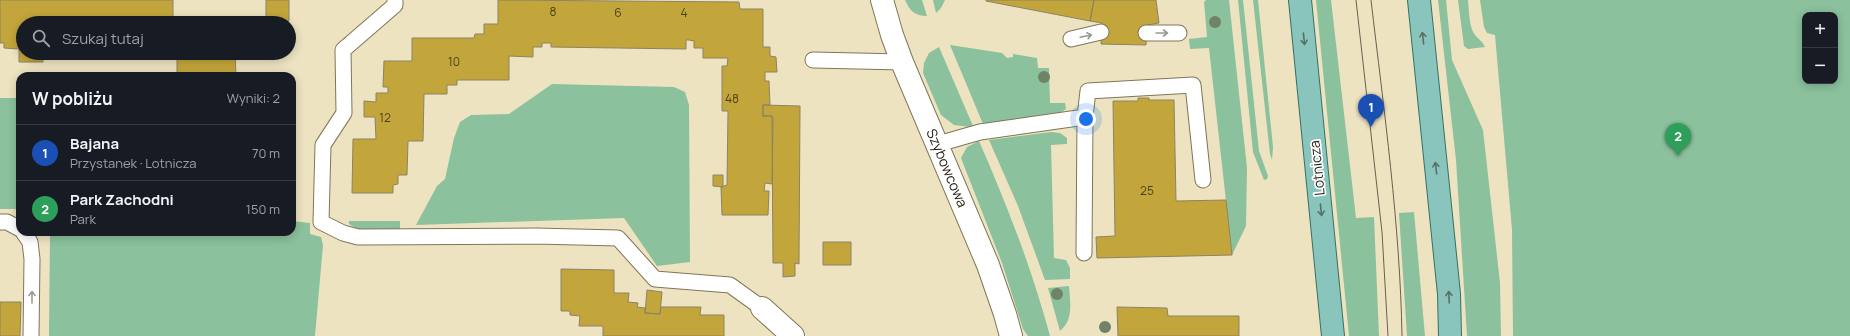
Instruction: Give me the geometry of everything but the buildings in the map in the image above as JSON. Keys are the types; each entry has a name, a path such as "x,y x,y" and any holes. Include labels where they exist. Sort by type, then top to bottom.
{"main road":[{"name":"Lotnicza","path":"1300,0 1332,336"},
{"path":"1419,0 1449,294 1450,336"}],"street":[{"name":"Szybowcowa","path":"882,0 892,35 902,62 988,265 1006,314 1011,336"},
{"path":"762,308 793,336"}],"lane":[{"path":"395,0 395,5 343,50 344,113 323,145 321,222 343,233 358,237 536,236 618,238 655,278 730,285 762,308"},
{"path":"1071,39 1101,32"},
{"path":"1146,33 1179,33"},
{"path":"813,60 902,62"},
{"path":"1084,253 1085,117 1088,91 1192,85 1203,180"},
{"path":"938,144 980,132 1085,117"},
{"path":"0,222 7,222 16,227"},
{"path":"26,236 30,242 32,259 31,336"}],"green space":[{"path":"905,0 922,0 927,16 919,15 913,12"},
{"path":"933,0 945,0 941,8 936,13"},
{"path":"1206,0 1229,0 1247,168 1246,226 1232,255 1209,48 1190,49 1189,39 1207,37 1204,2"},
{"path":"1238,0 1243,0 1259,151 1268,176 1267,179 1264,180 1253,152"},
{"path":"1253,0 1258,0 1273,147 1272,160 1270,154"},
{"path":"1316,0 1331,0 1356,218 1374,217 1379,336 1349,336"},
{"path":"1438,0 1446,0 1452,60 1483,130 1500,283 1501,336 1467,336 1456,160"},
{"path":"1458,0 1468,0 1469,16 1474,34 1485,47 1468,49 1464,46"},
{"path":"1480,0 1850,0 1850,336 1513,336 1512,230 1495,35 1487,33 1484,27"},
{"path":"950,45 1002,53 1007,58 1013,57 1013,54 1037,58 1038,68 1049,68 1050,103 1065,103 1066,109 1057,115 983,124"},
{"path":"939,47 973,126 954,125 941,115 923,73 924,63 929,53"},
{"path":"552,84 674,87 685,92 689,105 690,262 657,266 624,218 416,225 437,186 445,179 454,138 460,122 471,115 509,114"},
{"path":"0,98 16,98 16,209 0,209"},
{"path":"1051,132 1060,133 1067,138 1067,144 1051,145 1054,258 1066,260 1070,268 1070,279 1045,280 1018,206 989,140"},
{"path":"979,141 1018,237 1050,336 1028,336 1023,329 1002,263 961,158 967,147"},
{"path":"1414,212 1425,336 1407,336 1399,213"},
{"path":"296,221 310,223 310,234 321,237 323,245 315,336 49,336 50,236 296,236"},
{"path":"349,221 400,221 400,229 357,229 349,224"},
{"path":"1069,286 1069,316 1060,331 1048,288"}],"tram line":[{"path":"1356,0 1382,232 1388,336"},
{"path":"1371,0 1395,210 1401,294 1402,336"}],"place":[{"name":"Bajana","path":"1371,127"},
{"name":"Park Zachodni","path":"1678,156"}]}
